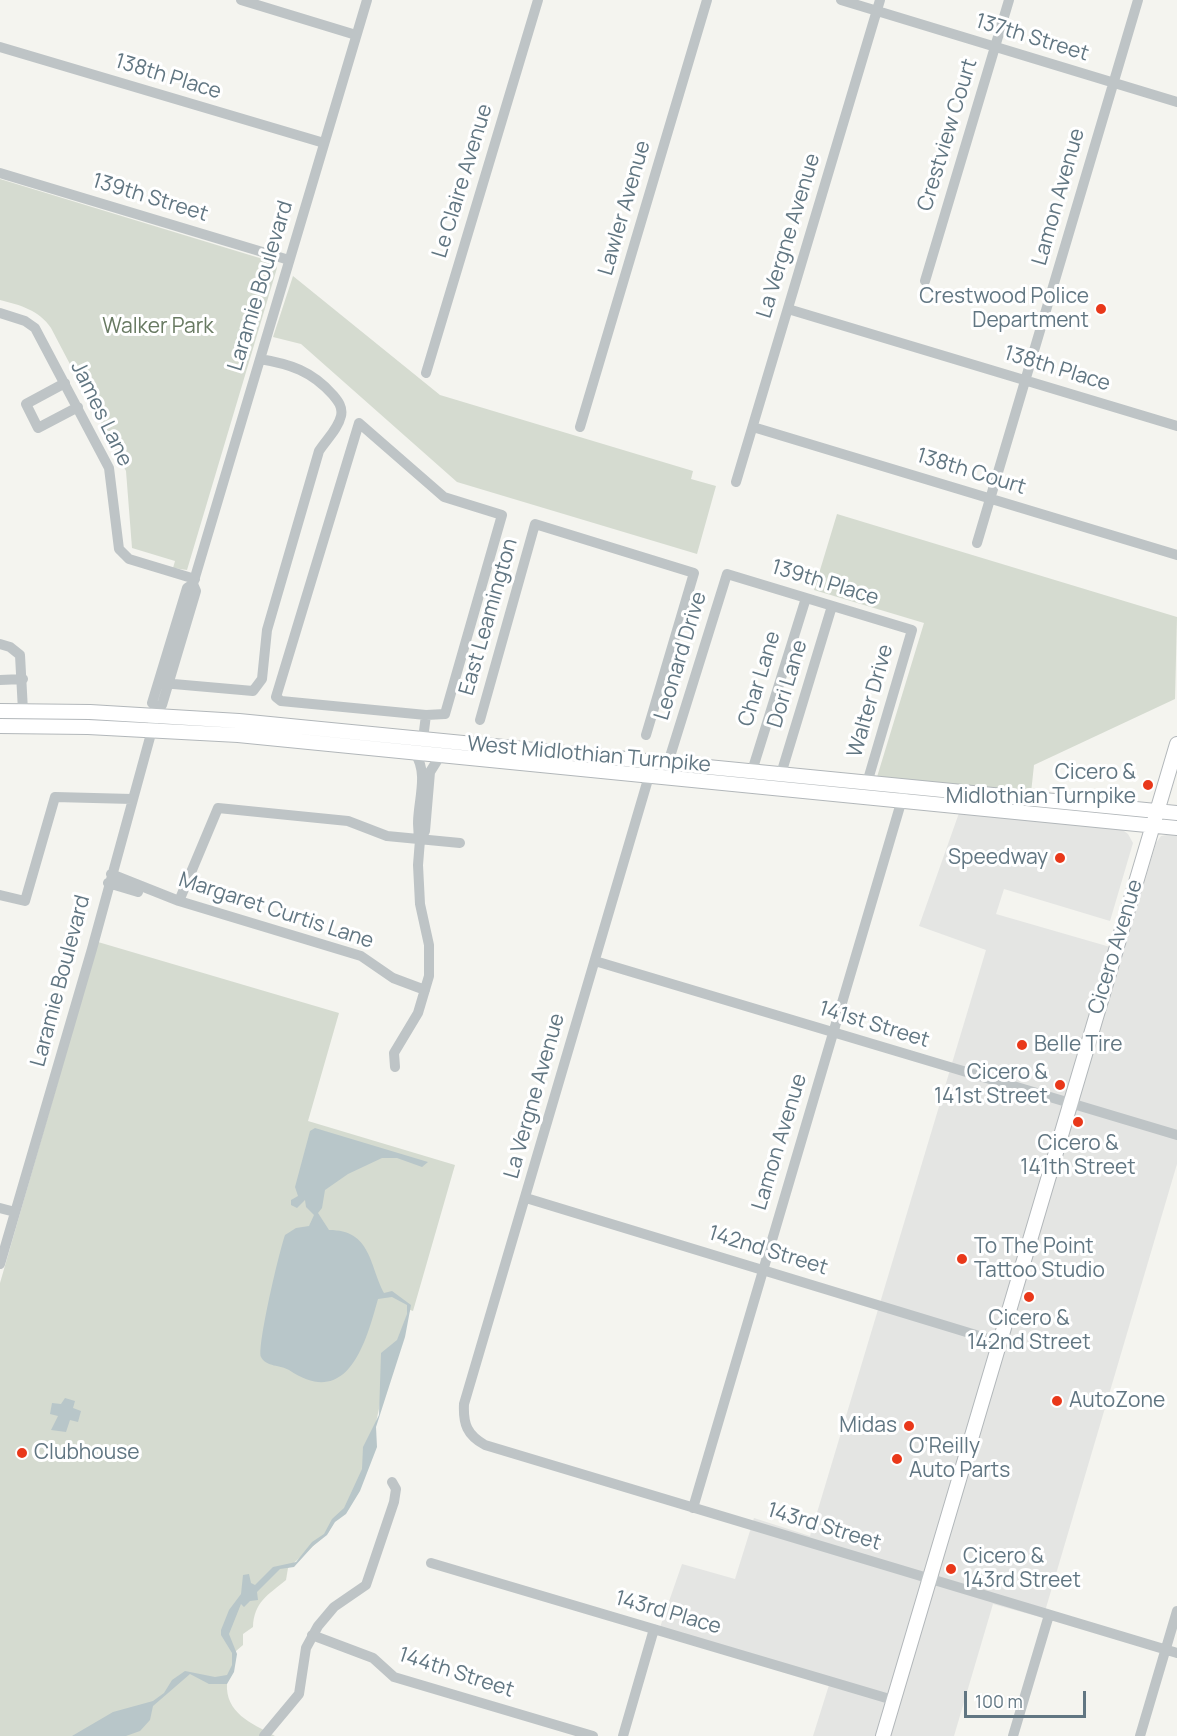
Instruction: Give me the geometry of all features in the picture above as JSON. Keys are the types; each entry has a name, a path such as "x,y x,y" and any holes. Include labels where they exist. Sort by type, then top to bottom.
{"main road":[{"name":"West Midlothian Turnpike","path":"0,711 156,711 1177,813"},
{"name":"West Midlothian Turnpike","path":"0,726 238,735 1177,828"},
{"path":"423,739 428,754"},
{"name":"Cicero Avenue","path":"883,1736 1177,744"}],"street":[{"path":"241,0 356,35"},
{"name":"Laramie Boulevard","path":"0,1264 92,949 156,711 162,705 162,683 196,591 194,581 366,0"},
{"name":"Le Claire Avenue","path":"426,373 538,0"},
{"name":"Lawler Avenue","path":"580,427 706,0"},
{"name":"137th Street","path":"841,0 1177,102"},
{"name":"La Vergne Avenue","path":"736,482 880,0"},
{"name":"Crestview Court","path":"925,281 1009,0"},
{"name":"Lamon Avenue","path":"977,543 1138,0"},
{"name":"138th Place","path":"0,47 324,143"},
{"name":"139th Street","path":"0,173 289,260"},
{"name":"138th Place","path":"788,309 1177,426"},
{"name":"James Lane","path":"0,313 25,321 35,328 109,468 119,549 129,559 194,581"},
{"path":"162,683 253,691 258,687 266,665 267,630 319,451 335,429 341,415 338,401 317,379 304,370 286,363 260,358"},
{"path":"65,383 26,404 38,428 78,407"},
{"path":"359,423 444,497 502,514 445,714 426,715 281,701 276,697 359,423"},
{"name":"138th Court","path":"753,427 1177,555"},
{"name":"East Leamington","path":"480,720 535,524 694,573 646,735"},
{"name":"139th Place","path":"727,574 912,630"},
{"name":"Leonard Drive","path":"668,763 727,574"},
{"name":"Char Lane","path":"752,771 806,598"},
{"name":"Dori Lane","path":"781,774 832,606"},
{"name":"Walter Drive","path":"867,783 912,630"},
{"path":"0,644 10,646 20,655 23,711"},
{"path":"0,680 23,680"},
{"path":"423,739 426,715"},
{"path":"395,1067 394,1053 415,1018 425,990 430,961 418,887 420,840 417,829 423,773 428,754"},
{"path":"420,840 425,831 430,772 428,754"},
{"path":"649,776 668,763"},
{"name":"La Vergne Avenue","path":"466,1428 464,1404 649,776"},
{"name":"Lamon Avenue","path":"693,1508 905,787"},
{"path":"0,895 25,901 55,797 132,799"},
{"path":"179,901 218,808 348,821 381,835 460,843"},
{"name":"Margaret Curtis Lane","path":"110,879 169,901 179,901 361,956 393,978 425,990"},
{"name":"141st Street","path":"595,961 1177,1135"},
{"name":"142nd Street","path":"526,1198 999,1342"},
{"path":"0,1208 15,1212"},
{"name":"143rd Street","path":"466,1428 471,1437 485,1445 1177,1653"},
{"path":"264,1736 299,1694 306,1648 312,1635 334,1607 366,1585 394,1502 396,1489 392,1482"},
{"name":"143rd Place","path":"431,1563 893,1700"},
{"path":"1140,1736 1177,1611"},
{"path":"1013,1736 1049,1615"},
{"path":"623,1736 654,1629"},
{"name":"144th Street","path":"312,1635 374,1658 394,1677 593,1736"}],"shaded area":[{"path":"959,813 1120,828 1128,834 1133,843 1110,921 1004,889 996,914 1124,951 1156,843 1161,836 1177,833 1177,1164 1043,1618 993,1604 954,1736 813,1736 829,1685 658,1633 682,1564 735,1579 754,1518 810,1536 986,950 919,926"},
{"path":"315,1128 428,1162 422,1167 397,1158 382,1158 348,1174 325,1190 322,1208 318,1213 329,1230 343,1232 361,1242 384,1293 392,1291 411,1305 405,1337 376,1427 377,1447 360,1491 346,1514 335,1522 327,1535 313,1546 294,1567 280,1569 257,1592 258,1600 250,1601 244,1607 241,1604 229,1634 237,1654 234,1672 227,1684 209,1684 190,1674 153,1706 150,1720 140,1731 126,1736 72,1736 113,1712 153,1701 164,1693 172,1680 185,1671 215,1677 227,1675 232,1665 232,1653 221,1635 221,1630 229,1610 241,1594 243,1575 249,1574 251,1583 255,1585 273,1567 296,1562 312,1542 324,1534 332,1519 344,1508 362,1469 363,1447 379,1415 381,1353 397,1340 407,1314 407,1305 392,1297 378,1299 367,1334 351,1366 340,1376 326,1382 309,1380 286,1368 266,1363 261,1357 265,1318 285,1235 296,1228 309,1226 314,1215 306,1207 305,1200 297,1208 291,1205 291,1200 298,1196 295,1187 310,1131"},
{"path":"65,1398 75,1401 73,1408 81,1411 78,1422 70,1420 66,1432 51,1430 58,1416 50,1414 52,1403 61,1404"}],"green space":[{"name":"Walker Park","path":"0,179 276,263 277,268 187,570 173,568 175,561 132,548 126,471 51,328 35,313 22,306 0,300"},
{"path":"293,276 440,395 693,471 691,479 716,486 697,554 457,482 301,344 273,337"},
{"path":"837,514 1177,617 1175,699 1034,765 1031,793 877,777 924,623 814,590"},
{"path":"98,942 339,1013 308,1121 455,1165 413,1311 410,1310 380,1404 375,1427 374,1448 344,1512 336,1519 328,1533 288,1568 286,1580 259,1605 253,1627 243,1634 243,1645 236,1651 234,1666 227,1683 230,1702 241,1716 275,1736 0,1736 0,1283"}],"place":[{"name":"Crestwood Police Department","path":"1101,309"},
{"name":"Cicero & Midlothian Turnpike","path":"1148,785"},
{"name":"Speedway","path":"1060,858"},
{"name":"Belle Tire","path":"1022,1045"},
{"name":"Cicero & 141st Street","path":"1060,1085"},
{"name":"Cicero & 141th Street","path":"1078,1122"},
{"name":"To The Point Tattoo Studio","path":"962,1259"},
{"name":"Cicero & 142nd Street","path":"1029,1297"},
{"name":"AutoZone","path":"1057,1401"},
{"name":"Midas","path":"909,1426"},
{"name":"Clubhouse","path":"22,1453"},
{"name":"O'Reilly Auto Parts","path":"897,1459"},
{"name":"Cicero & 143rd Street","path":"951,1569"}]}
